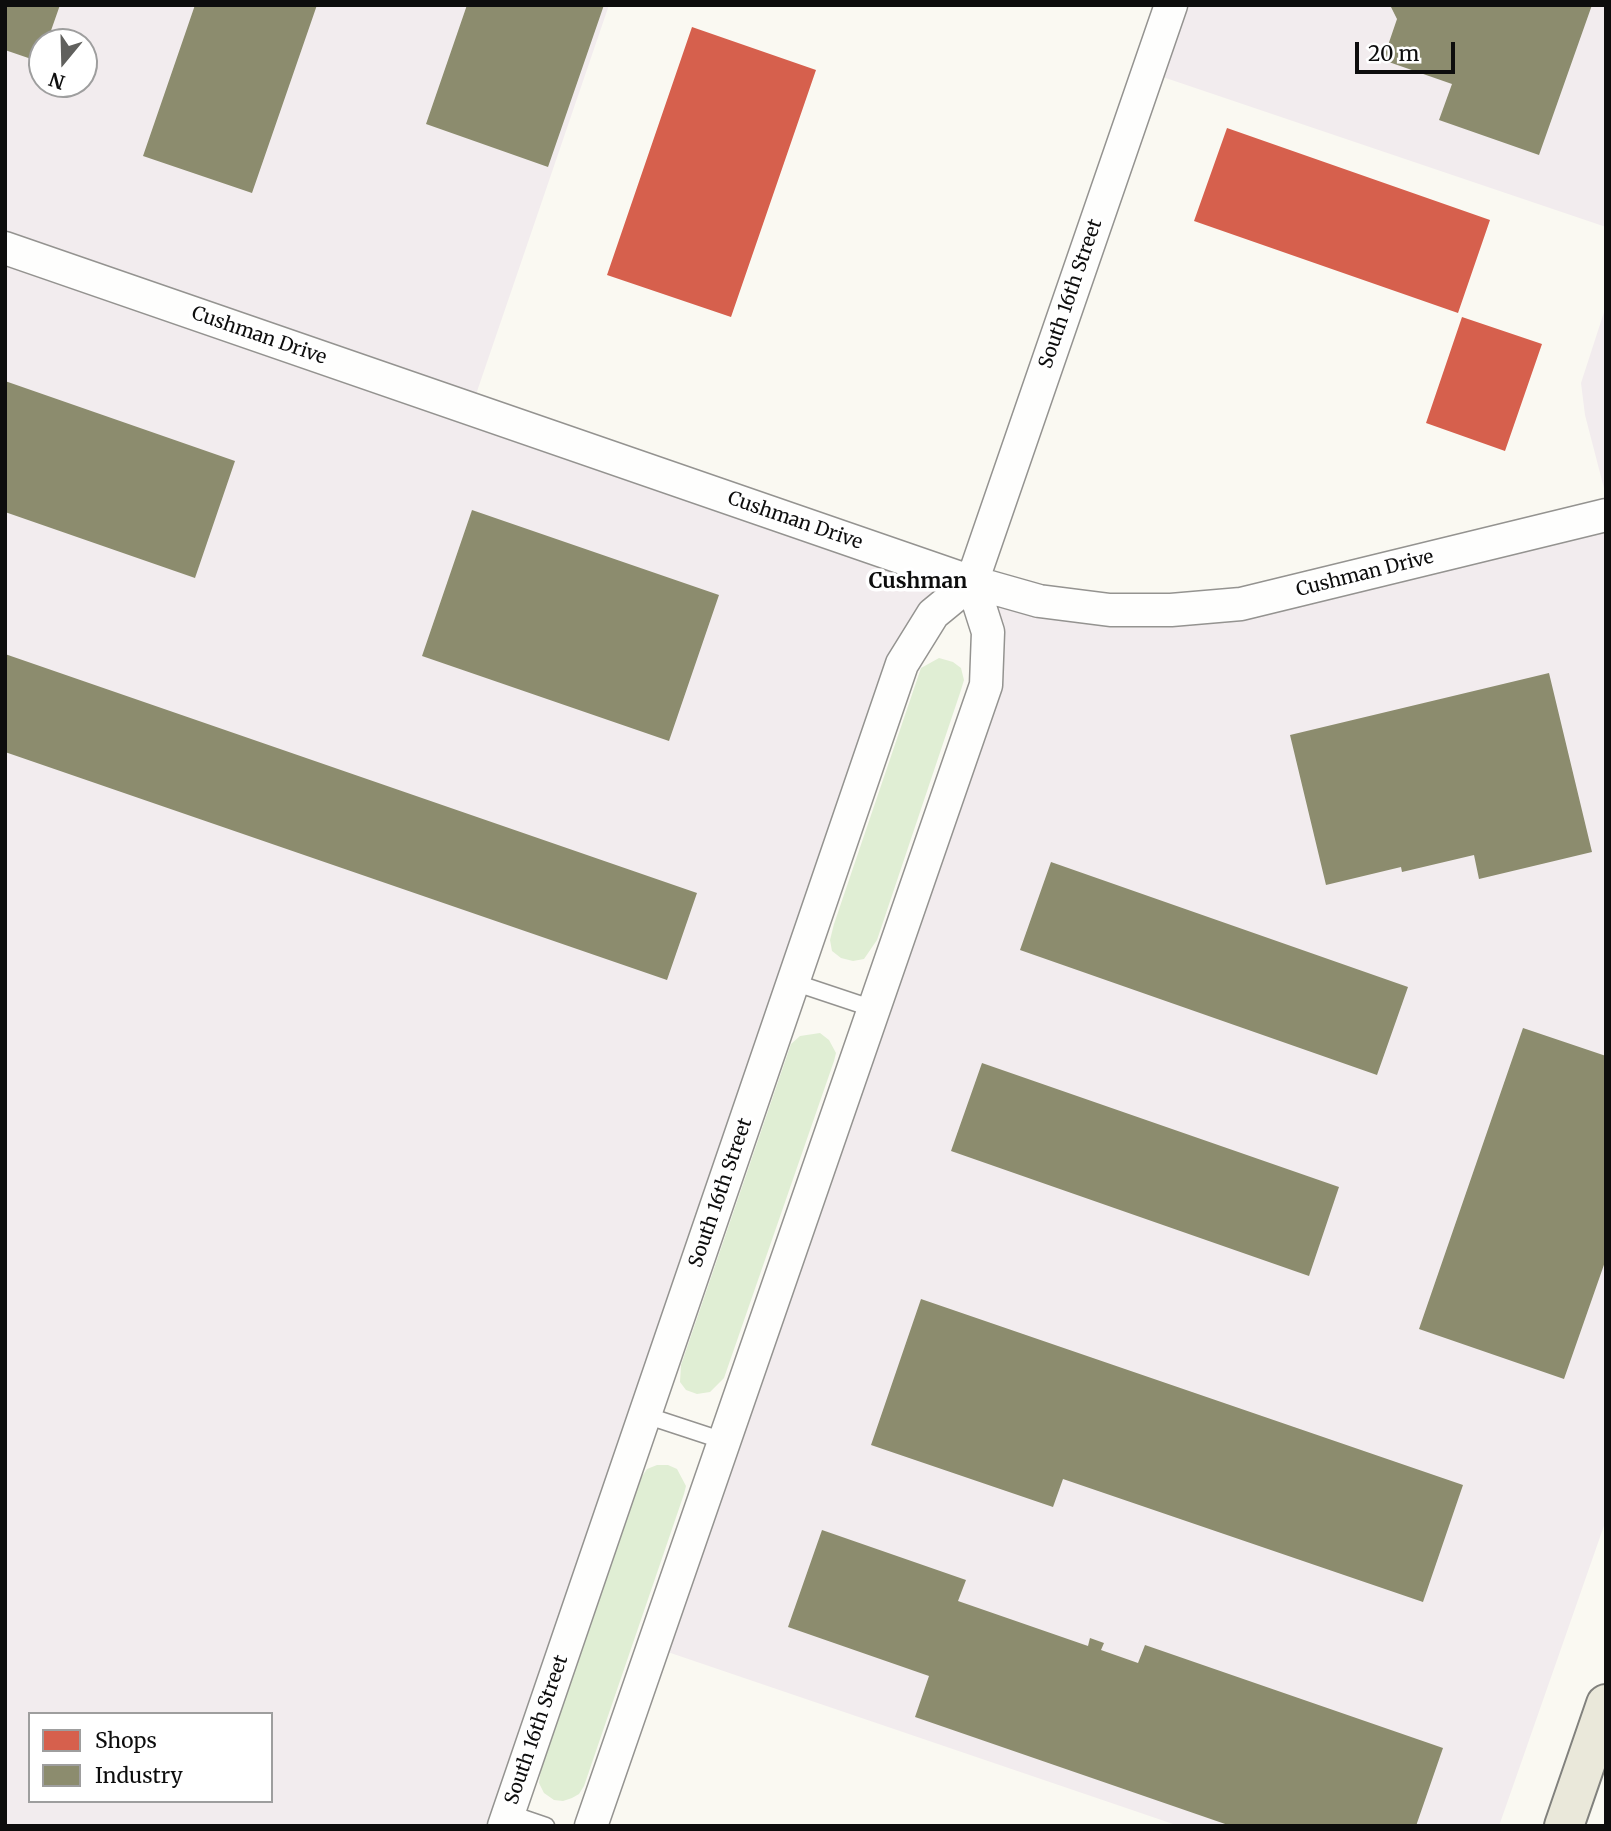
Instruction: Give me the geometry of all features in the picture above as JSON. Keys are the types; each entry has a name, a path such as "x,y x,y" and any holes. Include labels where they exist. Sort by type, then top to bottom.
{"main road":[{"path":"1564,1826 1606,1704"}],"street":[{"name":"South 16th Street","path":"506,1819 902,664 933,614 972,582 1171,5"},
{"name":"Cushman Drive","path":"5,248 972,582 1039,601 1110,610 1171,610 1241,604 1606,516"},
{"path":"591,1826 986,685 988,632 972,582"}],"lane":[{"path":"793,982 874,1009"},
{"path":"645,1415 724,1441"},
{"path":"506,1819 546,1826"}],"shaded area":[{"path":"5,5 609,5 471,409 972,582 1171,610 1606,515 1606,1520 1499,1826 1179,1826 653,1647 986,685 972,583 933,614 504,1826 5,1826"},
{"path":"1171,5 1606,5 1606,227 1148,72"},
{"path":"1606,306 1606,496 1585,415 1581,383"}],"green space":[{"path":"939,658 953,662 961,668 964,680 961,690 877,940 864,959 853,961 841,958 832,951 830,940 834,924 921,668"},
{"path":"820,1033 829,1040 836,1053 834,1061 724,1378 710,1392 697,1394 686,1390 680,1382 681,1365 791,1044 800,1036"},
{"path":"668,1465 677,1469 686,1486 684,1494 584,1786 579,1794 572,1798 554,1800 544,1793 539,1783 541,1768 641,1478 647,1469"}],"building: Shops":[{"path":"692,27 816,70 731,317 607,275"},
{"path":"1227,128 1490,220 1458,313 1194,221"},
{"path":"1462,317 1542,344 1505,451 1426,423"}],"building: Industry":[{"path":"5,5 60,5 52,28 28,28 28,58 5,50"},
{"path":"195,5 317,5 252,193 143,156"},
{"path":"467,5 604,5 548,167 426,124"},
{"path":"1390,5 1592,5 1539,155 1439,120 1452,84 1383,60 1397,19"},
{"path":"5,381 235,461 195,578 5,512"},
{"path":"472,510 719,595 669,741 422,656"},
{"path":"5,654 697,893 667,980 5,752"},
{"path":"1549,673 1592,852 1479,879 1474,855 1402,872 1401,867 1326,885 1290,735"},
{"path":"1051,862 1408,987 1377,1075 1020,950"},
{"path":"1523,1028 1606,1056 1606,1259 1564,1379 1419,1329"},
{"path":"982,1063 1339,1187 1309,1276 951,1151"},
{"path":"921,1299 1463,1485 1423,1602 1063,1479 1053,1507 871,1445"},
{"path":"822,1530 966,1580 958,1601 1088,1646 1090,1638 1104,1643 1101,1650 1138,1663 1145,1645 1443,1748 1416,1826 1231,1826 915,1717 929,1676 788,1627"}],"district":[{"name":"Cushman","path":"918,582"}]}
